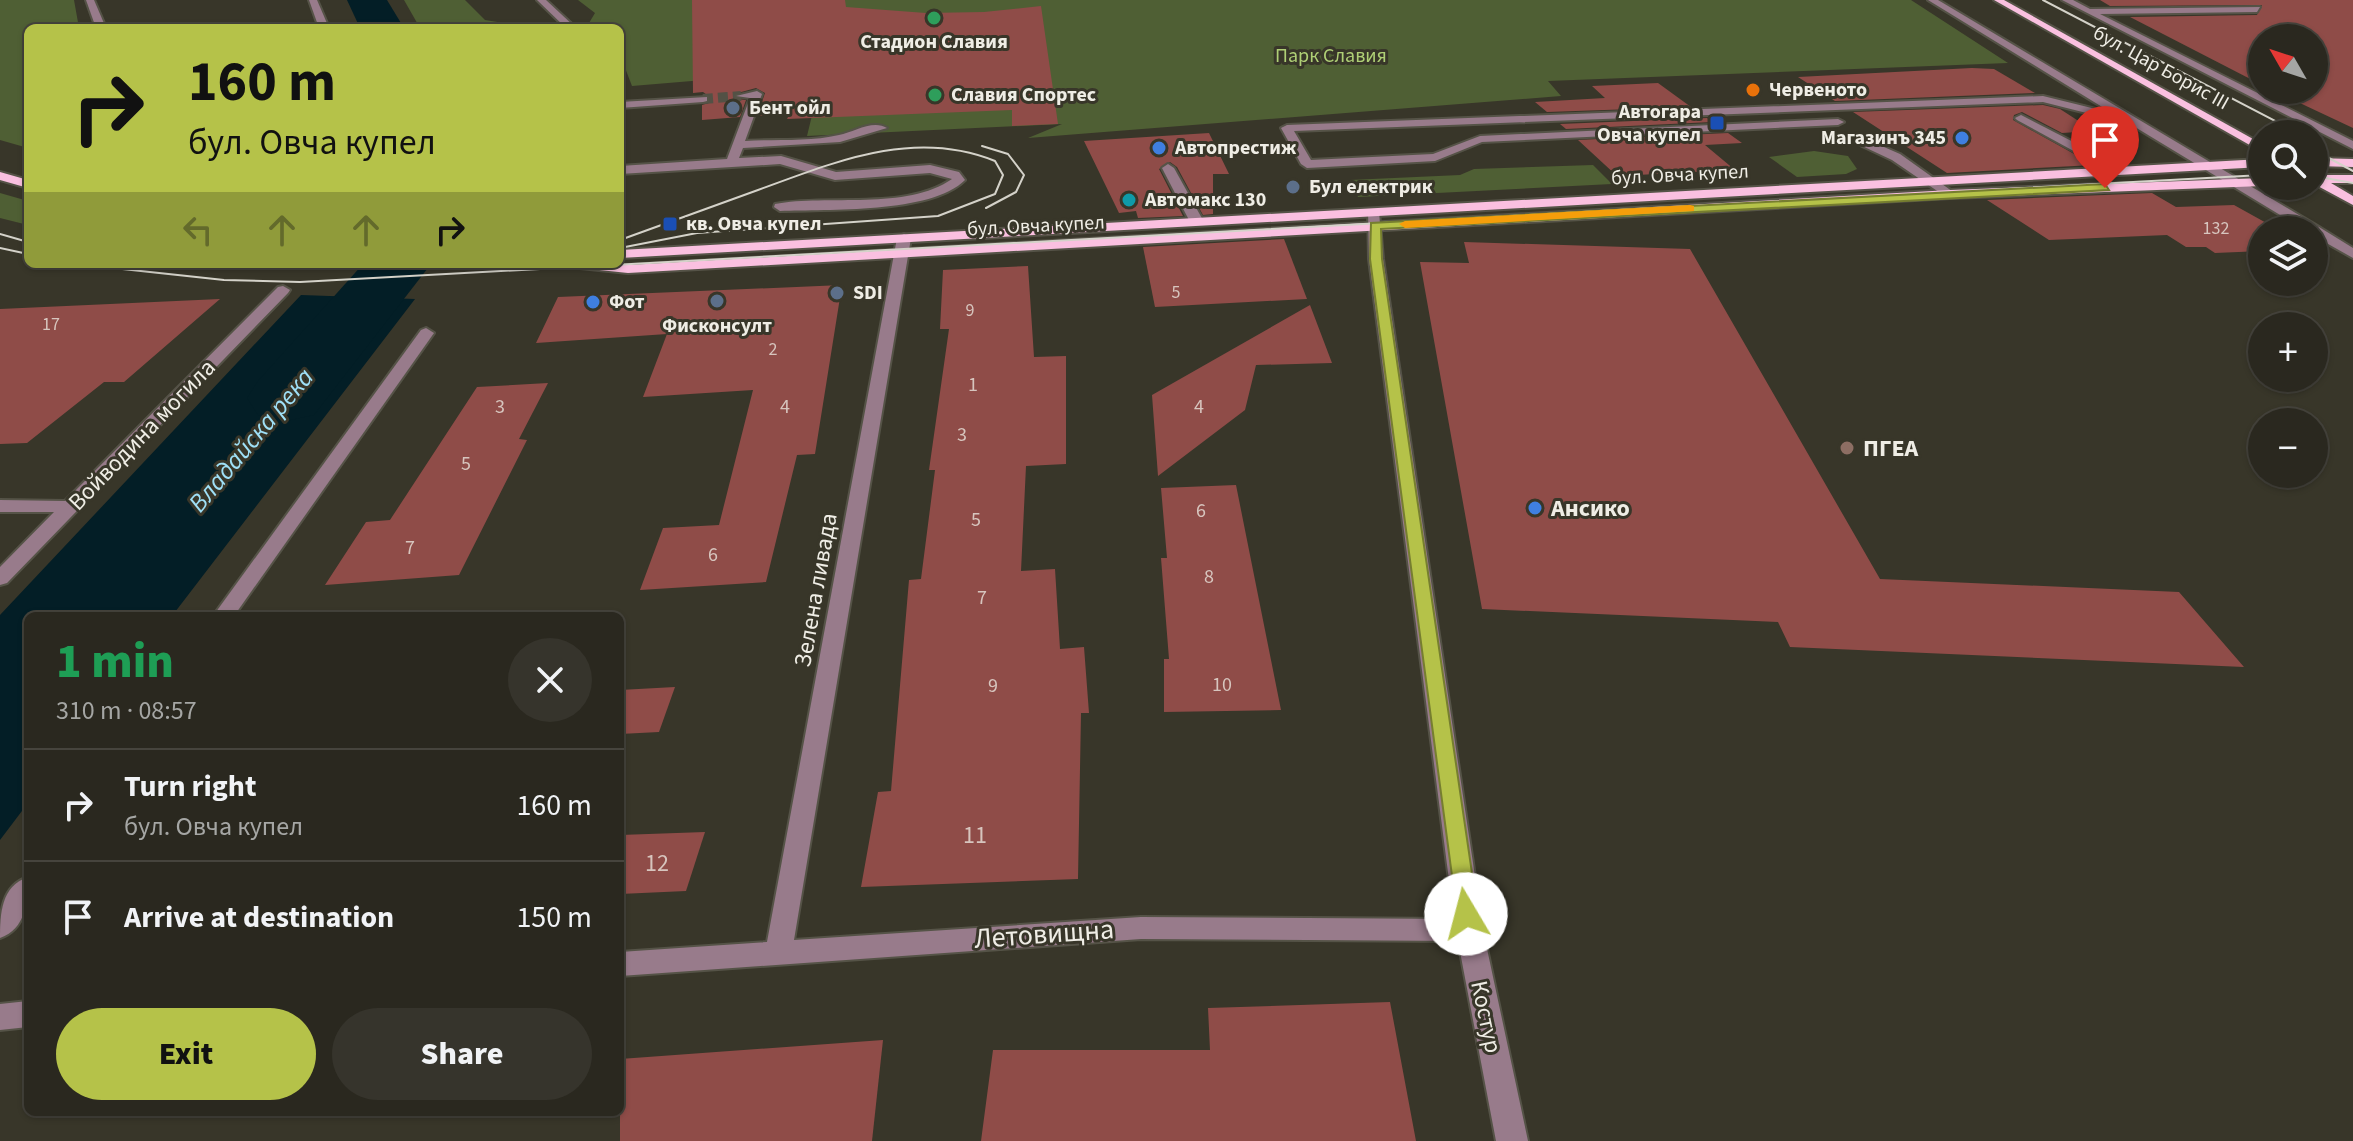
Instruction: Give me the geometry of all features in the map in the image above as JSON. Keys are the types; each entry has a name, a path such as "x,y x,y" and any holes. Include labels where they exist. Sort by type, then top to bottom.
{"main road":[{"name":"бул. Цар Борис III","path":"1998,0 2248,141"},
{"path":"2328,162 2353,163"},
{"name":"бул. Овча купел","path":"624,254 903,246 2248,164"},
{"path":"0,176 24,183"},
{"path":"2328,180 2353,179"},
{"name":"бул. Овча купел","path":"618,268 1197,222 1374,219 2248,183"},
{"path":"2328,187 2353,201"}],"street":[{"path":"90,0 99,24"},
{"path":"313,0 322,24"},
{"path":"541,0 567,24"},
{"path":"1932,0 2291,216"},
{"name":"бул. Цар Борис III","path":"2066,0 2353,146"},
{"path":"2087,11 2257,9"},
{"path":"732,162 757,94 741,96"},
{"path":"624,105 703,99"},
{"path":"1838,122 1480,139 1435,157 1307,164 1287,128 2043,99 2135,122"},
{"path":"1819,107 1863,138 1862,142 1884,150 1950,194"},
{"path":"2021,118 2118,170"},
{"path":"738,145 840,139 881,128"},
{"path":"624,170 781,160 835,176 930,169 955,175 959,180 953,188 923,197 780,207"},
{"path":"1168,168 1197,222"},
{"name":"Костур","path":"1374,219 1376,259 1469,930 1512,1141"},
{"path":"2328,239 2353,254"},
{"name":"Зелена ливада","path":"779,950 903,246"},
{"name":"Войводина могила","path":"0,579 283,290"},
{"path":"226,612 426,333"},
{"path":"0,506 71,507"},
{"path":"0,927 24,894"},
{"name":"Летовищна","path":"624,964 779,950 1141,928 1469,930"},
{"path":"0,1017 24,1014"}],"green space":[{"path":"0,0 74,0 78,24 24,24 24,147 0,140"},
{"path":"404,0 465,0 485,20 510,24 418,24"},
{"name":"Парк Славия","path":"578,0 1911,0 2008,63 1548,81 1561,96 1028,138 1062,124 807,136 823,70 632,86 624,65 624,24 590,24 595,13"},
{"path":"1814,151 1848,156 1857,169 1846,174 1797,177 1769,157"},
{"path":"1593,165 1612,184 1358,197 1350,180 1460,175 1474,169"},
{"path":"0,193 24,200 24,224 0,218"}],"water":[{"path":"301,295 415,299 175,612 24,612 24,808 0,840 0,615"}],"building":[{"path":"692,0 845,0 846,7 926,13 984,12 1041,6 1058,124 1012,126 1012,110 787,119 790,113 757,116 765,93 756,88 734,94 736,99 746,100 740,117 702,120 702,105 709,103 710,97 703,92 693,93"},
{"path":"2100,0 2353,0 2353,128 2302,104 2328,104 2328,24 2248,24 2248,78 2130,17 2257,15 2262,5 2110,6"},
{"path":"1994,69 2035,93 1835,101 1798,77"},
{"path":"1658,83 1691,107 1547,112 1535,102 1605,98 1592,86"},
{"path":"2043,105 2060,109 2094,131 2062,133 2022,112 2014,115 2013,120 2094,165 1947,173 1853,112"},
{"path":"1707,118 1712,122 1566,129 1560,124"},
{"path":"1209,133 1229,174 1213,174 1213,214 1203,215 1177,167 1170,162 1159,169 1183,216 1138,218 1136,211 1119,213 1084,141"},
{"path":"1728,133 1742,143 1705,145 1735,170 1617,176 1578,140"},
{"path":"2152,193 2176,207 2234,205 2254,216 2248,216 2248,252 2215,253 2206,247 2186,247 2167,235 2049,240 1987,200"},
{"path":"1284,239 1307,299 1155,307 1143,247"},
{"path":"1464,242 1690,249 1880,579 2179,592 2244,667 1790,647 1778,622 1482,609 1420,262 1469,263"},
{"path":"1028,266 1034,357 1066,356 1066,464 1026,466 1021,571 1055,569 1060,649 1084,647 1089,713 1081,713 1078,879 861,887 878,792 891,791 909,580 921,579 935,470 929,470 949,329 940,329 943,270"},
{"path":"842,285 815,454 797,455 766,582 640,590 663,528 719,525 753,390 643,397 667,334 536,343 558,297"},
{"path":"220,299 124,382 104,382 27,443 0,444 0,309"},
{"path":"1310,305 1332,363 1256,365 1245,410 1158,476 1152,395"},
{"path":"548,383 519,439 527,440 459,575 325,585 366,522 390,520 477,387"},
{"path":"1236,485 1281,710 1164,712 1164,659 1169,659 1161,558 1167,558 1161,488"},
{"path":"675,687 659,732 624,734 624,690"},
{"path":"705,832 686,891 624,894 624,835"},
{"path":"1390,1002 1416,1141 981,1141 993,1050 1210,1050 1208,1008"},
{"path":"883,1040 872,1141 620,1141 620,1116 624,1116 624,1059"}],"waterway":[{"name":"Владайска река","path":"367,0 380,24"},
{"name":"Владайска река","path":"286,398 395,268"}],"tunnel":[{"path":"703,99 741,96"}],"tram line":[{"path":"2043,0 2273,120"},
{"path":"982,146 1008,154 1024,175 1016,192 986,208"},
{"path":"624,239 816,169 875,153 905,148 965,152 995,161 1003,175 995,194 938,216 697,233 624,247"},
{"path":"2328,158 2353,171"},
{"path":"624,264 2248,176"},
{"path":"2328,179 2353,183"},
{"path":"0,234 24,241"},
{"path":"0,248 24,253"},
{"path":"113,268 224,280 300,282 557,268"}],"slow traffic":[{"path":"1405,224 1690,208"}],"place":[{"name":"Стадион Славия","path":"934,18"},
{"name":"Червеното","path":"1753,90"},
{"name":"Славия Спортес","path":"935,95"},
{"name":"Бент ойл","path":"733,108"},
{"name":"Автогара Овча купел","path":"1717,123"},
{"name":"Магазинъ 345","path":"1962,138"},
{"name":"Автопрестиж","path":"1159,148"},
{"name":"Бул електрик","path":"1293,187"},
{"name":"Автомакс 130","path":"1129,200"},
{"name":"кв. Овча купел","path":"670,224"},
{"name":"SDI","path":"837,293"},
{"name":"Фисконсулт","path":"717,301"},
{"name":"Фот","path":"593,302"},
{"name":"ПГЕА","path":"1847,448"},
{"name":"Ансико","path":"1535,508"}],"route":[{"path":"1466,914 1376,259 1375,226 2105,188"}]}
